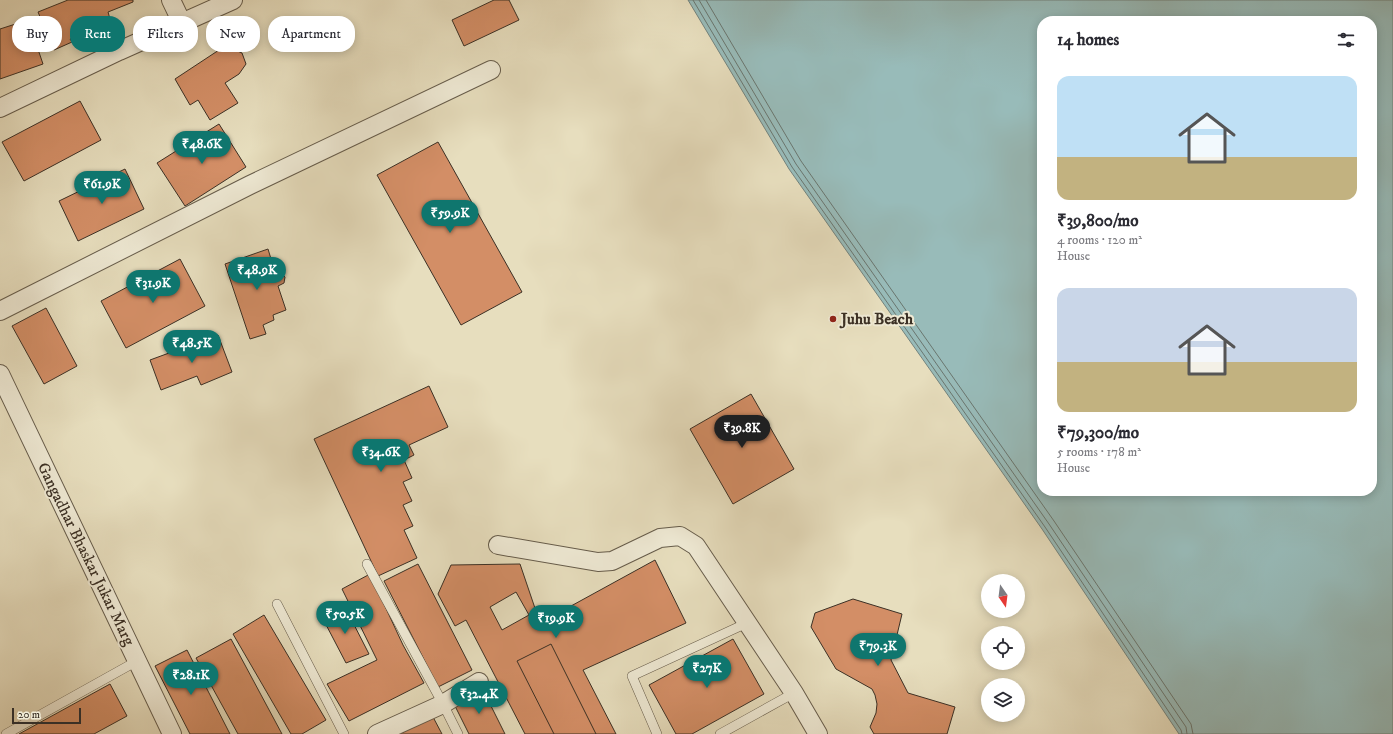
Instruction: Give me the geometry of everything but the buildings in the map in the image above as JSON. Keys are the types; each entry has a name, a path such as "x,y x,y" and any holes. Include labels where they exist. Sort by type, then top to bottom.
{"street":[{"path":"171,0 178,16"},
{"path":"198,17 234,0"},
{"path":"0,108 133,45"},
{"path":"0,311 250,185 491,70"},
{"name":"Gangadhar Bhaskar Jukar Marg","path":"0,374 172,734"},
{"path":"498,545 598,562 612,561 660,538 680,536 696,546 794,693 818,734"},
{"path":"377,734 443,704 479,682"}],"lane":[{"path":"367,564 458,734"},
{"path":"277,604 344,734"},
{"path":"656,734 632,676 747,623"},
{"path":"6,734 137,661"},
{"path":"720,734 794,693"}],"water":[{"path":"688,0 1393,0 1393,734 1179,734 1042,529 789,169"}],"place":[{"name":"Juhu Beach","path":"833,319"}]}
